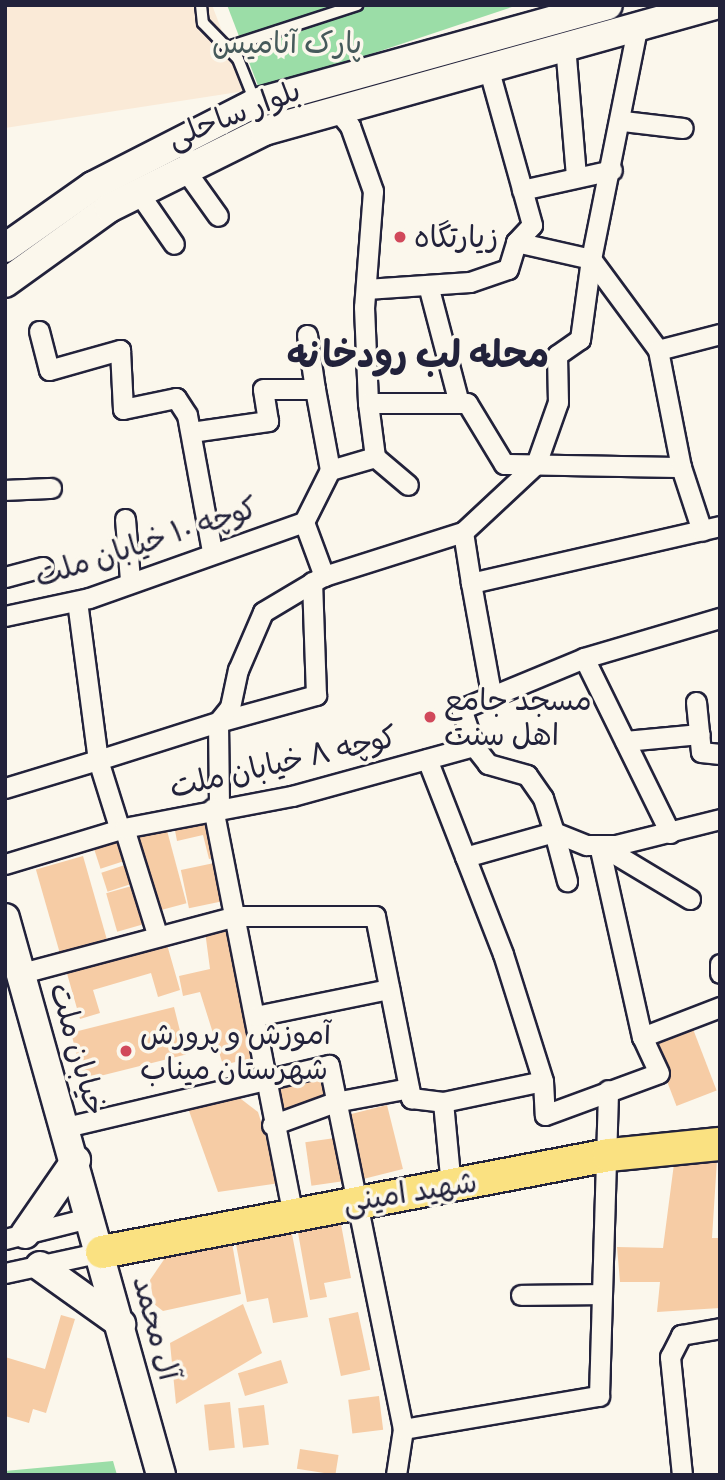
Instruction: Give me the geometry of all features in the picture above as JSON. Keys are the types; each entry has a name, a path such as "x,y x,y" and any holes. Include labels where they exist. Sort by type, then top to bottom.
{"main road":[{"name":"بلوار ساحلی","path":"5,248 93,186 255,103 608,5"},
{"name":"بلوار ساحلی","path":"5,283 138,192 183,167 264,131 638,24 715,5"},
{"name":"خیابان ملت","path":"5,918 14,958 90,1208"},
{"name":"شهید امینی","path":"102,1252 292,1211 451,1187 609,1155 720,1144"},
{"path":"15,1236 76,1160"},
{"name":"آل محمد","path":"90,1208 161,1475"},
{"path":"40,1265 121,1324"}],"street":[{"path":"292,1211 272,1125 268,1076 216,807 218,722 230,707 238,670 263,612 318,579 463,532 536,464 558,402 557,355 580,339 591,259 623,121 638,24"},
{"path":"565,45 576,176"},
{"path":"366,289 470,282 508,269 516,242 532,225 488,67"},
{"path":"337,110 350,126 373,191 366,289 368,402 375,457 408,485"},
{"path":"623,121 683,128"},
{"path":"183,167 218,216"},
{"path":"522,190 611,170"},
{"path":"138,192 174,244"},
{"path":"471,583 711,528 681,467 658,350 591,259 516,242"},
{"path":"428,285 459,402"},
{"path":"39,331 50,370 120,349 123,409 176,398 191,432 212,551"},
{"path":"658,350 720,334"},
{"path":"5,788 218,722 316,695 318,579 304,522 330,470 307,335"},
{"path":"191,432 268,421 263,389 315,389"},
{"path":"368,402 467,402 504,464 681,467"},
{"path":"330,470 375,457"},
{"path":"5,489 51,488"},
{"path":"125,519 130,580"},
{"name":"کوچه ۱۰ خیابان ملت","path":"5,616 77,601 212,551 304,522"},
{"path":"463,532 492,698"},
{"path":"5,577 43,568"},
{"path":"77,601 99,760 157,934"},
{"path":"566,881 544,798 527,775 488,764 474,746 461,709 584,658 720,618"},
{"path":"584,658 670,833"},
{"path":"696,702 701,752 720,754"},
{"path":"625,741 700,734"},
{"name":"کوچه ۸ خیابان ملت","path":"5,864 122,829 216,807 292,796 474,746"},
{"path":"427,759 465,857 543,1081 545,1115 659,1073 642,1037 599,845"},
{"path":"599,845 670,833 720,819"},
{"path":"465,857 554,832 599,845 690,899"},
{"path":"14,958 157,934 236,916 375,916 411,1098 443,1102 543,1081"},
{"path":"720,964 720,973"},
{"path":"256,1016 389,989"},
{"path":"642,1037 720,1007"},
{"path":"66,1127 268,1076 329,1065 354,1202 403,1429 396,1475"},
{"path":"272,1125 335,1102 409,1088"},
{"path":"403,1429 599,1396 600,1294 609,1155 608,1090"},
{"path":"443,1102 451,1187"},
{"path":"15,1236 90,1208"},
{"path":"5,1273 102,1252"},
{"path":"521,1294 600,1294"},
{"path":"682,1475 670,1357 681,1335 720,1328"}],"lane":[{"path":"201,5 203,23 228,47 255,103"},
{"path":"228,47 357,5"}],"shaded area":[{"path":"5,5 212,5 245,91 5,128"}],"green space":[{"name":"پارک آنامیس","path":"227,5 518,5 260,91"},
{"path":"113,1461 117,1475 5,1475 5,1471"}],"building":[{"path":"207,813 217,857 209,859 203,835 177,841 173,820"},
{"path":"165,823 186,903 155,912 133,832"},
{"path":"121,838 128,860 101,869 93,847"},
{"path":"83,856 107,939 60,952 36,870"},
{"path":"219,862 227,900 189,908 181,870"},
{"path":"128,864 134,883 108,892 101,873"},
{"path":"135,885 146,923 117,932 106,893"},
{"path":"228,926 260,1056 223,1065 200,992 183,996 179,976 210,969 205,931"},
{"path":"166,941 180,990 158,997 151,973 93,990 100,1013 80,1019 66,970"},
{"path":"174,1007 186,1055 83,1080 71,1033"},
{"path":"693,1029 717,1091 677,1106 653,1044"},
{"path":"323,1071 328,1102 279,1119 273,1081"},
{"path":"225,1099 241,1099 258,1112 280,1183 218,1192 188,1108"},
{"path":"387,1105 403,1169 359,1180 343,1116"},
{"path":"335,1138 341,1182 311,1186 305,1142"},
{"path":"675,1156 717,1160 712,1238 720,1238 720,1308 657,1312 660,1282 620,1282 617,1247 663,1248"},
{"path":"340,1219 351,1278 324,1283 327,1297 310,1300 297,1227"},
{"path":"291,1229 308,1317 273,1323 268,1298 247,1302 235,1239"},
{"path":"230,1232 241,1294 163,1311 154,1304 150,1280 176,1242"},
{"path":"243,1304 262,1353 176,1404 170,1343"},
{"path":"358,1312 370,1370 341,1376 329,1318"},
{"path":"61,1315 75,1319 46,1413 33,1409 29,1423 5,1416 5,1357 45,1369"},
{"path":"281,1360 288,1383 245,1396 238,1373"},
{"path":"379,1396 383,1430 352,1434 348,1400"},
{"path":"230,1402 235,1448 209,1450 204,1405"},
{"path":"264,1405 269,1445 243,1448 238,1408"},
{"path":"300,1449 339,1455 335,1475 297,1469"}],"place":[{"name":"زیارتگاه","path":"400,237"},
{"name":"مسجد جامع اهل سنت","path":"430,717"},
{"name":"آموزش و پرورش شهرستان میناب","path":"126,1051"}],"district":[{"name":"محله لب رودخانه","path":"418,354"}]}
